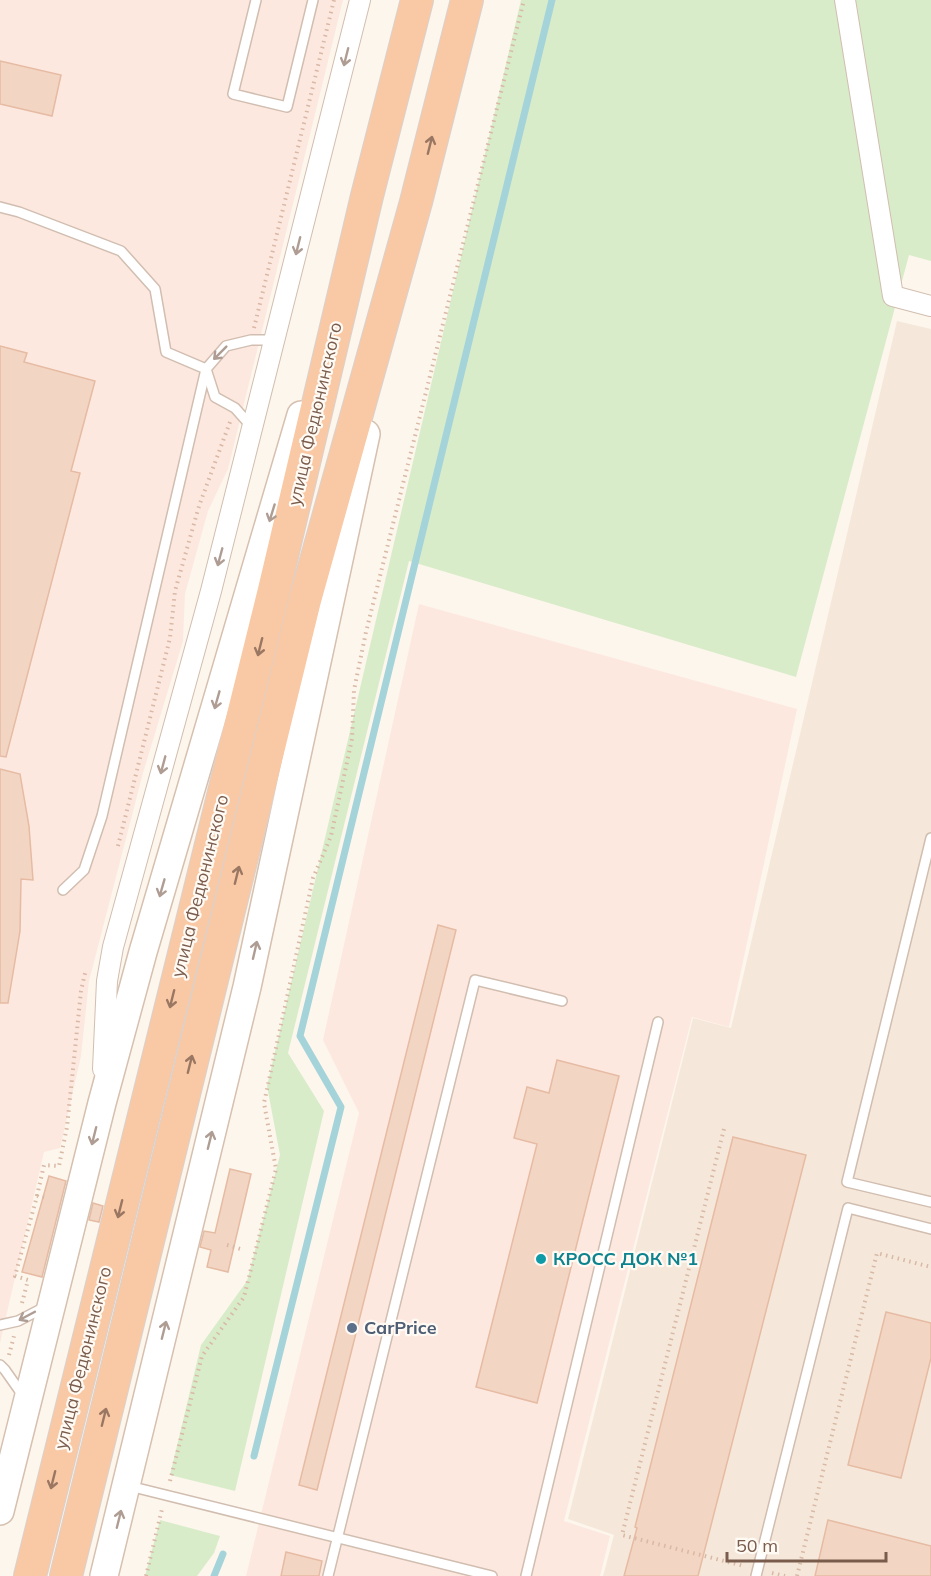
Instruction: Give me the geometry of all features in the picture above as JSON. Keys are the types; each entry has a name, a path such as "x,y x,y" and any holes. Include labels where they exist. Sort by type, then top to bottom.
{"highway":[{"name":"улица Федюнинского","path":"30,1576 268,613 367,196 417,0"},
{"name":"улица Федюнинского","path":"66,1576 305,600 416,202 467,0"}],"main road":[{"name":"улица Федюнинского","path":"0,1511 102,1103 143,952 367,196"},
{"name":"улица Федюнинского","path":"104,1576 249,977 416,202"},
{"path":"0,1463 20,1431"}],"street":[{"path":"102,1103 107,981 113,947 254,429 274,340 360,0"},
{"path":"845,0 893,296 931,306"}],"lane":[{"path":"256,0 233,94 287,107 313,0"},
{"path":"0,207 121,251 155,289 166,352 206,369 215,397 236,408 254,429"},
{"path":"63,890 84,870 102,816 206,369 226,346 251,340 274,340"},
{"path":"931,838 847,1182 931,1202"},
{"path":"328,1576 475,980 562,1001"},
{"path":"526,1576 658,1022"},
{"path":"757,1573 848,1208 931,1229"},
{"path":"0,1325 18,1321 53,1303"},
{"path":"3,1368 27,1401"},
{"path":"127,1485 492,1576"}],"path":[{"path":"251,340 334,0"},
{"path":"146,1576 202,1356 244,1297 276,1169 264,1103 313,878 331,836 352,739 354,690 366,632 524,0"},
{"path":"116,854 170,638 175,591 199,506 236,408"},
{"path":"3,1368 28,1280 15,1276 44,1165 59,1166 67,1127 81,991 87,968"},
{"path":"724,1129 622,1535 757,1573 785,1576"},
{"path":"37,1196 47,1198"},
{"path":"227,1245 244,1250"},
{"path":"797,1576 877,1253 931,1267"}],"shaded area":[{"path":"0,0 343,0 228,469 208,511 185,594 183,641 143,773 89,981 81,1056 60,1148 44,1152 0,1343"},
{"path":"897,321 931,329 931,1576 603,1576 614,1535 568,1519 693,1018 731,1028"},
{"path":"419,604 797,709 729,1027 692,1017 564,1521 610,1536 600,1576 246,1576 359,1113 323,1040"}],"green space":[{"path":"521,0 931,0 931,261 909,255 796,677 409,561 288,1053 324,1111 235,1491 170,1475 201,1345 247,1281 280,1155 267,1086"},
{"path":"160,1520 220,1536 214,1553 197,1576 145,1576"}],"building":[{"path":"0,61 61,75 52,116 0,104"},
{"path":"0,346 27,353 24,362 95,381 71,471 80,473 6,757 0,756"},
{"path":"0,769 20,774 29,826 33,880 21,879 20,931 8,1003 0,1003"},
{"path":"438,925 456,930 317,1490 299,1485"},
{"name":"КРОСС ДОК №1","path":"557,1060 619,1076 537,1403 476,1387 537,1144 514,1138 527,1087 549,1093"},
{"path":"733,1137 806,1155 698,1576 624,1576 637,1528 635,1527"},
{"path":"230,1169 251,1174 228,1272 207,1267 211,1250 200,1247 204,1231 215,1233"},
{"path":"49,1176 66,1181 42,1277 22,1272"},
{"path":"93,1203 103,1206 99,1222 89,1220"},
{"path":"886,1312 931,1323 931,1358 901,1478 848,1465"},
{"path":"828,1520 931,1546 931,1576 815,1576"},
{"path":"286,1552 322,1561 319,1576 281,1576"}],"waterway":[{"path":"254,1456 341,1107 300,1036 552,0"},
{"path":"214,1576 223,1554"}],"place":[{"name":"КРОСС ДОК №1","path":"541,1259"},
{"name":"CarPrice","path":"352,1328"}]}
